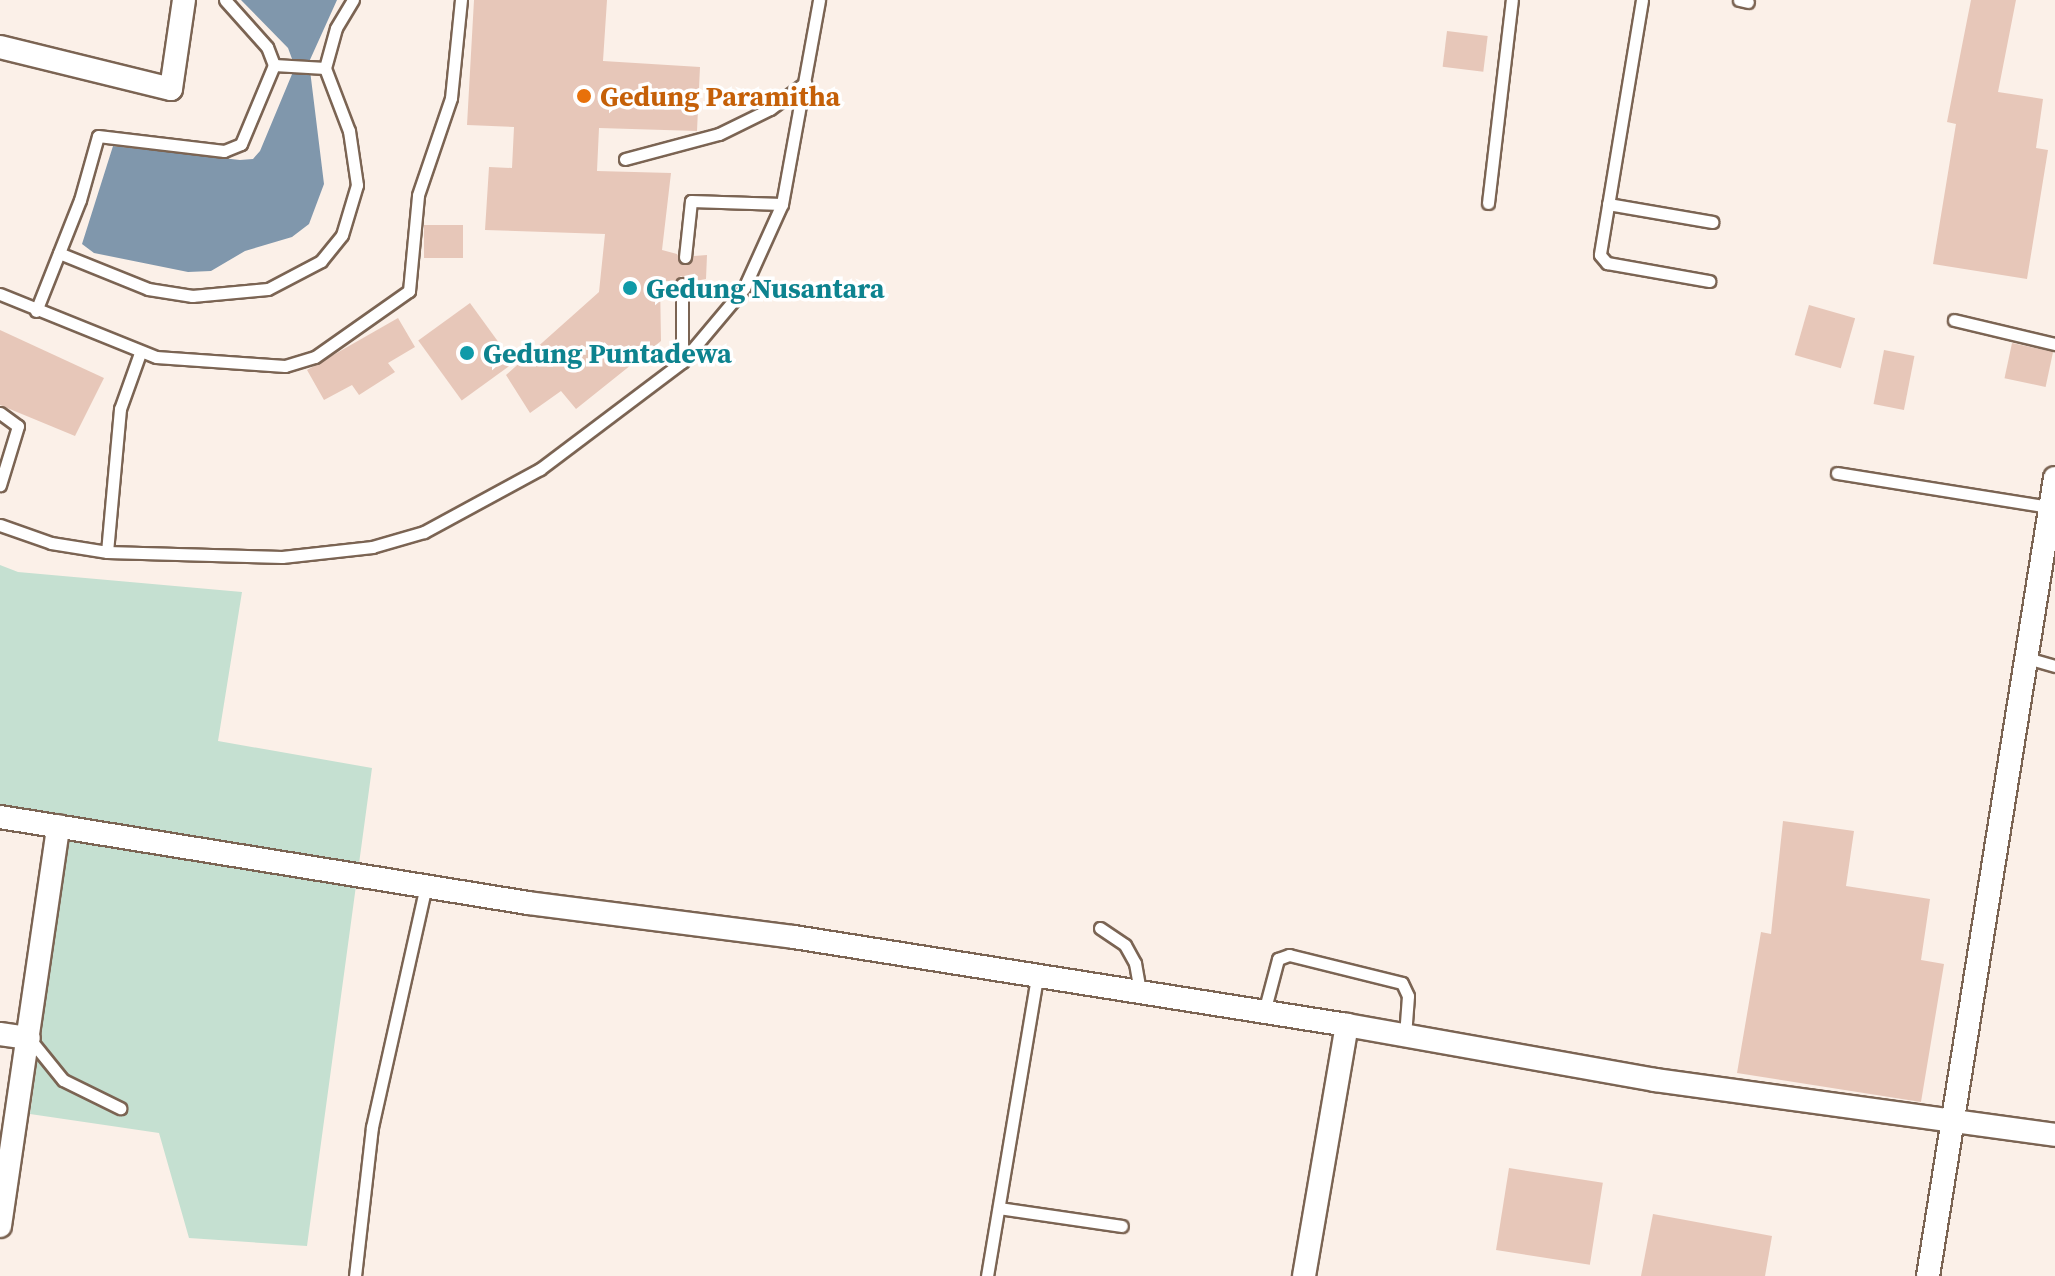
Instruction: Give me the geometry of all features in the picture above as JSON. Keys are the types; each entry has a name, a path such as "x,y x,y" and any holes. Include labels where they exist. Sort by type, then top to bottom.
{"street":[{"path":"0,47 171,89 184,0"},
{"path":"1928,1276 2055,478"},
{"path":"0,817 426,886 1347,1025 1655,1080 1953,1124 2055,1135"},
{"path":"0,1226 58,826"},
{"path":"1304,1276 1347,1025"},
{"path":"0,1034 29,1038"}],"lane":[{"path":"36,311 98,136 234,149 274,65 267,47 225,0"},
{"path":"319,67 353,0"},
{"path":"0,294 140,353 267,366 298,364 406,297 418,195 451,98 461,0"},
{"path":"0,525 51,543 107,552 282,557 372,547 424,532 540,469 682,362 744,288 782,204 819,0"},
{"path":"1488,203 1512,0"},
{"path":"1642,0 1599,246 1607,263 1709,281"},
{"path":"274,65 319,67"},
{"path":"59,253 148,289 192,296 268,289 321,261 342,235 357,185 349,131 319,67"},
{"path":"625,159 719,134 770,109 805,83"},
{"path":"685,257 691,201 782,204"},
{"path":"1608,204 1712,222"},
{"path":"682,284 682,362"},
{"path":"1954,320 2055,344"},
{"path":"107,552 120,409 140,353"},
{"path":"0,413 18,426 0,485"},
{"path":"1837,473 2050,507"},
{"path":"2027,658 2055,666"},
{"path":"355,1276 372,1127 426,886"},
{"path":"1100,928 1125,945 1135,963 1140,993"},
{"path":"1264,1012 1278,959 1289,955 1402,983 1408,996 1405,1036"},
{"path":"987,1276 1037,977"},
{"path":"29,1038 63,1080 120,1108"},
{"path":"999,1208 1122,1226"}],"green space":[{"path":"0,565 18,572 242,592 218,741 372,768 307,1246 189,1238 159,1133 30,1114 69,832 0,822"}],"water":[{"path":"241,0 337,0 309,62 324,184 309,224 292,237 245,251 211,271 188,272 94,253 82,244 113,146 240,160 253,159 260,151 295,67 288,48"}],"building":[{"path":"474,0 607,0 603,61 700,67 697,131 599,128 597,171 671,173 662,250 677,254 683,265 694,256 707,255 706,279 690,282 681,276 674,282 660,280 661,341 576,409 561,391 530,413 506,375 599,292 605,234 485,230 489,167 512,168 514,127 467,125"},
{"path":"1971,0 2016,0 1998,92 2043,99 2036,148 2048,150 2027,279 1933,264 1956,124 1947,122"},
{"path":"1447,31 1488,36 1483,72 1443,67"},
{"path":"424,225 463,225 463,258 424,258"},
{"name":"Gedung Puntadewa","path":"470,303 513,363 462,400 418,341"},
{"path":"1809,305 1855,318 1841,368 1795,355"},
{"path":"398,318 415,347 388,363 395,372 359,395 352,385 324,400 307,370"},
{"path":"0,330 104,378 75,436 0,405"},
{"path":"2012,343 2053,352 2046,387 2005,378"},
{"path":"1884,350 1914,356 1904,410 1874,404"},
{"path":"1783,821 1854,831 1846,886 1930,899 1921,960 1944,964 1921,1102 1737,1073 1761,932 1771,934"},
{"path":"1509,1168 1603,1183 1590,1265 1496,1250"},
{"path":"1653,1214 1772,1236 1765,1276 1641,1276"}],"place":[{"name":"Gedung Paramitha","path":"584,96"},
{"name":"Gedung Nusantara","path":"630,288"},
{"name":"Gedung Puntadewa","path":"467,353"}]}
